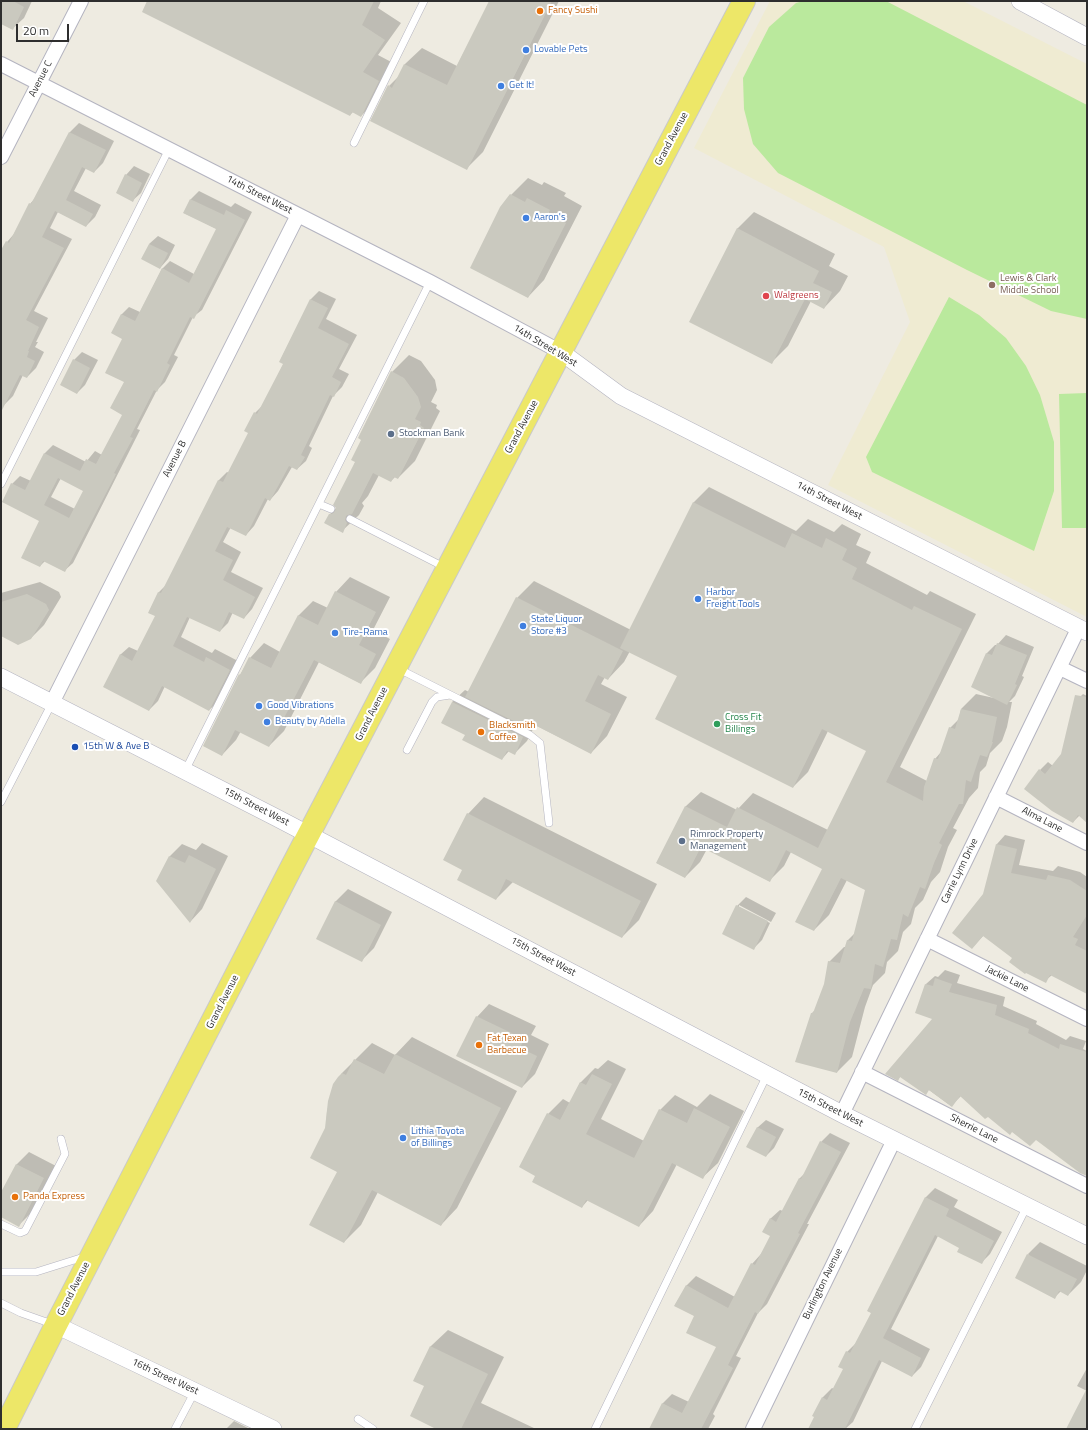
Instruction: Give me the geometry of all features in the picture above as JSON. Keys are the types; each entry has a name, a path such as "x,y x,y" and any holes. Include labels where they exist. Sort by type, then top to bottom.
{"main road":[{"name":"Grand Avenue","path":"4,1429 56,1325 309,835 744,1"}],"street":[{"name":"Avenue C","path":"1,157 38,82 81,1"},
{"path":"1020,1 1087,37"},
{"name":"14th Street West","path":"1,64 430,282 561,352 621,396 1083,630"},
{"name":"Avenue B","path":"52,703 298,215"},
{"name":"Carrie Lynn Drive","path":"842,1114 1060,668 1083,630"},
{"path":"1060,668 1087,681"},
{"name":"15th Street West","path":"1,677 309,835 842,1114 1087,1236"},
{"name":"Alma Lane","path":"996,797 1087,843"},
{"name":"Jackie Lane","path":"927,939 1087,1019"},
{"name":"Sherrie Lane","path":"862,1072 1087,1186"},
{"name":"Burlington Avenue","path":"753,1429 894,1140"},
{"name":"16th Street West","path":"56,1325 273,1429"}],"lane":[{"path":"354,143 424,1"},
{"path":"1,484 170,149"},
{"path":"185,771 430,282"},
{"path":"319,504 331,509"},
{"path":"350,519 448,569"},
{"path":"396,668 530,735 540,743 550,823"},
{"path":"407,750 432,702 438,698 451,695"},
{"path":"1,802 52,703"},
{"path":"595,1429 767,1075"},
{"path":"1,1224 20,1233 25,1231 65,1154 61,1139"},
{"path":"915,1429 1027,1206"},
{"path":"1,1272 36,1272 93,1254"},
{"path":"1,1303 22,1313 56,1325"},
{"path":"175,1429 195,1391"},
{"path":"358,1419 373,1429"}],"shaded area":[{"name":"Lewis & Clark Middle School","path":"770,1 963,1 1087,64 1087,617 828,485 910,322 884,247 694,148"}],"green space":[{"path":"803,1 886,1 1087,105 1087,319 1051,311 967,270 778,173 753,144 744,109 743,78 769,27 796,3"},
{"path":"949,297 979,315 1006,338 1026,366 1040,395 1054,442 1054,491 1034,551 872,472 866,457"},
{"path":"1087,393 1087,528 1062,528 1059,394"}],"building":[{"path":"1,1 13,1 24,7 13,30 1,24"},
{"path":"147,1 374,1 362,25 385,40 363,72 379,81 361,117 352,112 350,116 142,12"},
{"path":"489,1 552,1 467,170 370,121 388,85 392,88 404,64 447,85"},
{"path":"69,132 106,150 94,173 82,167 66,200 93,214 86,227 55,211 42,237 64,248 26,320 39,327 28,351 27,357 35,361 27,378 20,375 1,412 1,250 6,241 9,243 29,203 31,204"},
{"path":"125,174 142,183 133,202 116,193"},
{"path":"510,194 525,202 527,198 550,210 548,213 566,223 528,298 470,268 500,207"},
{"path":"190,199 224,215 226,210 245,220 194,319 190,317 167,363 170,365 157,392 154,390 130,437 133,438 114,473 116,474 65,572 43,561 40,567 21,558 39,521 2,502 11,483 25,490 44,453 80,471 86,459 96,464 122,415 110,408 124,382 105,373 122,339 111,333 121,314 135,321 162,268 189,283 216,229 183,213","holes":["58,478 83,491 69,518 44,505"]},
{"name":"Walgreens","path":"737,228 819,271 813,283 832,292 824,309 805,299 772,364 689,322"},
{"path":"149,244 168,253 160,269 141,259"},
{"path":"310,299 328,308 318,328 349,344 332,377 341,382 334,397 330,395 301,455 305,457 297,470 289,466 270,501 265,498 246,536 227,527 215,551 233,560 223,580 255,597 244,619 229,612 220,632 187,617 173,646 204,662 206,657 230,670 209,711 162,686 149,711 103,687 120,654 132,661 155,616 148,613 158,592 161,593 218,480 223,482 248,433 244,431 254,412 257,414 283,364 279,362"},
{"path":"73,359 90,368 77,394 60,385"},
{"path":"391,371 404,378 418,397 421,407 415,419 421,422 420,425 424,428 398,479 394,477 391,482 373,473 352,514 346,516 345,520 347,523 343,533 324,523 329,514 332,514 335,511 336,508 333,505 355,462 351,460 361,440 358,438"},
{"path":"693,502 785,548 792,533 822,548 826,538 847,549 842,560 857,568 852,579 912,610 914,606 962,629 886,782 923,801 924,787 934,758 938,759 949,727 955,729 961,709 997,717 993,742 987,757 980,755 971,782 966,780 963,804 959,804 939,843 942,845 925,889 920,887 908,917 903,914 897,940 891,939 883,967 875,964 871,989 864,988 850,1022 837,1073 795,1062 811,1013 813,1013 824,984 828,961 840,963 847,940 852,941 865,890 841,878 814,931 795,922 822,869 786,850 770,882 701,847 685,878 656,863 685,806 727,827 737,807 818,848 866,751 822,729 793,788 655,719 677,676 620,648"},
{"path":"335,591 376,612 359,645 376,654 361,684 314,660 269,747 235,730 222,756 203,746 249,657 271,668 298,615 318,625"},
{"path":"27,594 46,604 49,610 31,639 18,645 1,636 1,602"},
{"path":"516,597 623,651 608,680 598,675 585,701 611,714 591,754 531,723 528,728 465,697"},
{"path":"997,643 1027,655 1015,684 1017,685 1007,705 971,687 986,653 992,655"},
{"path":"1075,695 1087,697 1087,823 1078,815 1073,823 1052,811 1024,789 1039,769 1045,774 1061,754"},
{"path":"452,702 523,737 515,755 507,751 502,760 462,740 465,735 441,723"},
{"path":"467,813 641,901 622,938 506,879 496,900 457,880 462,870 443,860"},
{"path":"996,844 1017,849 1011,873 1046,880 1048,875 1070,880 1087,891 1087,915 1073,937 1078,939 1075,945 1087,951 1087,994 1050,975 1046,983 1026,973 1025,974 1009,962 1012,958 983,936 972,949 952,933 983,894"},
{"path":"189,855 216,869 190,923 156,881 169,856 185,863"},
{"path":"335,901 381,925 362,962 316,939"},
{"path":"736,905 768,921 754,950 722,934"},
{"path":"935,978 952,984 949,992 997,1005 995,1015 1029,1029 1028,1033 1059,1049 1060,1044 1087,1052 1087,1176 1080,1173 1036,1140 1030,1146 1012,1132 1010,1135 988,1117 985,1119 960,1096 952,1107 929,1090 926,1095 900,1077 898,1081 885,1074 932,1019 915,1013 925,984 933,986"},
{"path":"476,1016 524,1039 520,1048 537,1056 522,1088 456,1056"},
{"name":"Lithia Toyota of Billings","path":"395,1054 501,1108 441,1226 372,1190 344,1243 309,1225 337,1172 310,1158 325,1128 328,1101 333,1084 338,1077 342,1073 346,1075 354,1059 384,1074"},
{"path":"592,1074 612,1084 586,1134 634,1158 659,1109 687,1123 694,1108 730,1127 703,1179 672,1163 639,1227 586,1200 582,1208 532,1182 535,1176 519,1167 547,1113 560,1120 580,1082 586,1085"},
{"path":"757,1127 776,1137 766,1157 746,1147"},
{"path":"820,1141 841,1152 798,1233 800,1234 758,1314 755,1312 728,1365 733,1368 701,1429 649,1429 662,1403 682,1413 716,1347 686,1333 694,1316 674,1306 686,1285 728,1308 751,1263 755,1265 770,1236 762,1232 770,1218 776,1222 799,1178 801,1179"},
{"path":"16,1164 44,1178 19,1227 1,1217 1,1192"},
{"path":"925,1197 949,1209 946,1216 994,1241 982,1264 957,1252 959,1248 935,1235 883,1338 921,1358 912,1377 879,1360 845,1429 808,1429 814,1417 812,1416 822,1397 827,1400 843,1369 838,1367 846,1351 850,1353 871,1313 867,1311"},
{"path":"1027,1254 1077,1279 1068,1296 1059,1291 1055,1299 1015,1278"},
{"path":"430,1346 488,1374 461,1429 436,1429 410,1416 424,1386 413,1381"},
{"path":"1087,1388 1087,1429 1066,1429"}],"place":[{"name":"Fancy Sushi","path":"540,11"},
{"name":"Lovable Pets","path":"526,50"},
{"name":"Get It!","path":"501,86"},
{"name":"Aaron's","path":"526,218"},
{"name":"Lewis & Clark Middle School","path":"992,285"},
{"name":"Walgreens","path":"766,296"},
{"name":"Stockman Bank","path":"391,434"},
{"name":"Harbor Freight Tools","path":"698,599"},
{"name":"State Liquor Store #3","path":"523,626"},
{"name":"Tire-Rama","path":"335,633"},
{"name":"Good Vibrations","path":"259,706"},
{"name":"Beauty by Adella","path":"267,722"},
{"name":"Cross Fit Billings","path":"717,724"},
{"name":"Blacksmith Coffee","path":"481,732"},
{"name":"15th W & Ave B","path":"75,747"},
{"name":"Rimrock Property Management","path":"682,841"},
{"name":"Fat Texan Barbecue","path":"479,1045"},
{"name":"Lithia Toyota of Billings","path":"403,1138"},
{"name":"Panda Express","path":"15,1197"}]}
